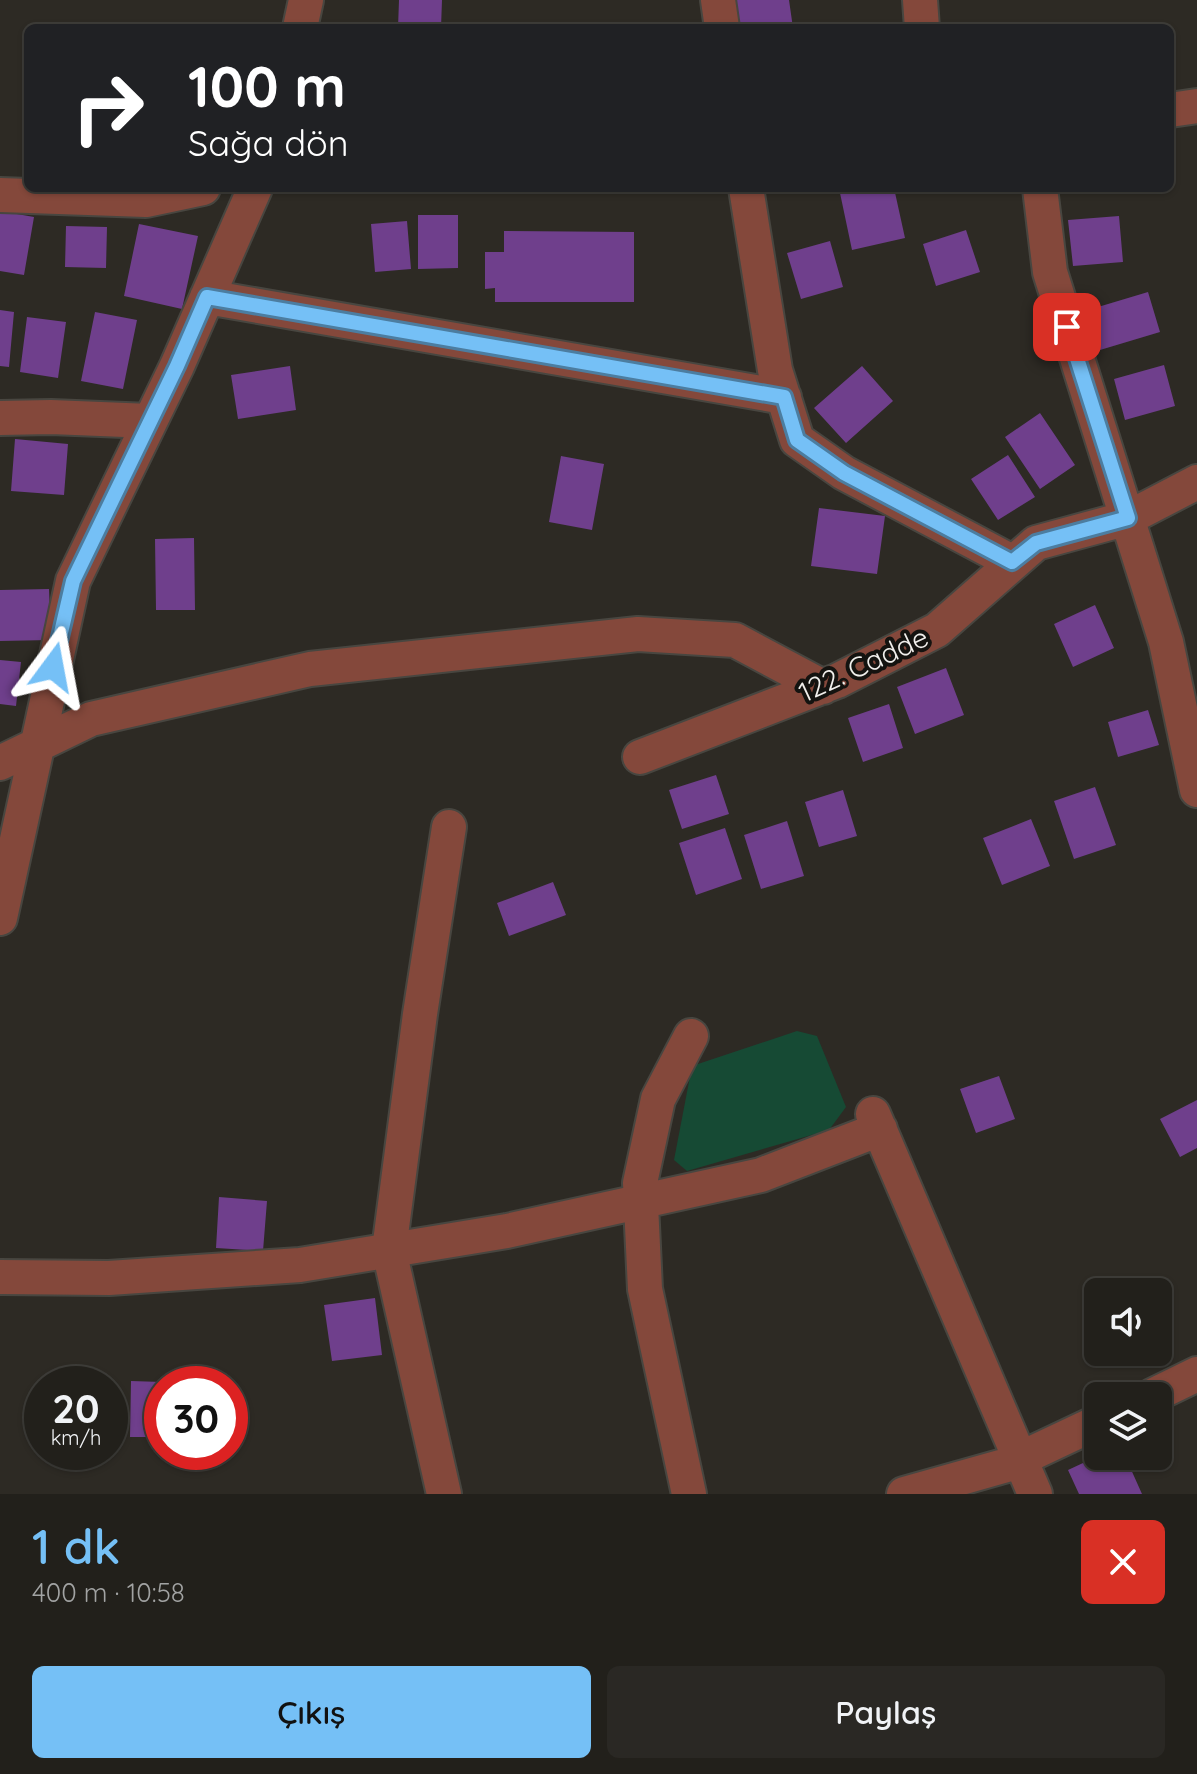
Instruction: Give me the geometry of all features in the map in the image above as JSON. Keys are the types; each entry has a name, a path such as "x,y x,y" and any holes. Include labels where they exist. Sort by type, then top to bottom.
{"street":[{"path":"301,24 306,0"},
{"path":"718,0 721,24"},
{"path":"920,0 922,24"},
{"path":"1174,109 1197,106"},
{"path":"0,195 146,200 184,192"},
{"path":"0,918 73,581 150,421 253,192"},
{"path":"747,192 775,370 797,440 844,473 1012,562"},
{"path":"1040,192 1050,272 1166,642 1197,790"},
{"path":"207,297 784,397"},
{"path":"0,418 150,421"},
{"name":"122. Cadde","path":"640,757 823,687 937,630 1036,543 1128,518 1197,482"},
{"path":"0,763 91,719 310,669 638,634 735,640 823,687"},
{"path":"444,1494 389,1250 420,1014 449,827"},
{"path":"689,1494 645,1289 640,1183 658,1099 691,1036"},
{"path":"0,1277 109,1278 300,1265 507,1231 761,1175 877,1122 1035,1494"},
{"path":"1172,1386 1197,1374"},
{"path":"904,1494 1007,1465 1084,1429"}],"green space":[{"path":"797,1031 817,1036 846,1107 829,1130 687,1171 674,1160 692,1066"}],"building":[{"path":"399,0 442,0 441,24 398,24"},
{"path":"735,0 789,0 792,24 738,24"},
{"path":"895,192 905,238 852,250 840,193"},
{"path":"0,211 34,217 24,275 0,271"},
{"path":"418,215 458,215 458,268 418,269"},
{"path":"1119,216 1123,262 1073,266 1068,220"},
{"path":"407,221 411,269 375,272 371,224"},
{"path":"139,224 198,236 182,309 124,296"},
{"path":"66,226 107,227 106,268 65,267"},
{"path":"966,230 980,272 936,286 923,244"},
{"path":"504,231 634,232 634,302 495,302 495,288 485,289 485,252 504,252"},
{"path":"830,241 843,287 801,299 787,253"},
{"path":"1148,292 1160,332 1100,350 1088,310"},
{"path":"0,310 14,312 9,367 0,366"},
{"path":"95,312 137,320 123,389 81,381"},
{"path":"27,317 66,322 58,378 20,372"},
{"path":"1164,365 1175,406 1125,420 1114,379"},
{"path":"290,366 296,410 238,419 231,375"},
{"path":"862,366 893,401 846,443 814,408"},
{"path":"1040,413 1075,465 1040,489 1005,437"},
{"path":"15,439 68,444 64,495 11,491"},
{"path":"1008,455 1035,497 998,520 971,479"},
{"path":"561,456 604,464 592,530 549,522"},
{"path":"819,508 885,516 877,574 811,566"},
{"path":"194,538 195,610 156,610 155,539"},
{"path":"49,589 51,640 0,641 0,590"},
{"path":"1095,605 1114,648 1073,667 1054,624"},
{"path":"0,660 21,662 16,706 0,704"},
{"path":"946,668 964,715 915,734 897,687"},
{"path":"889,704 903,748 863,762 848,718"},
{"path":"1148,710 1159,745 1118,757 1108,722"},
{"path":"716,775 729,814 682,829 669,790"},
{"path":"1095,787 1116,845 1074,859 1054,801"},
{"path":"843,790 857,836 819,847 805,802"},
{"path":"1031,819 1050,866 1002,885 983,838"},
{"path":"787,821 804,876 761,889 744,835"},
{"path":"725,828 742,879 696,895 679,843"},
{"path":"553,882 566,915 509,936 497,903"},
{"path":"999,1076 1015,1119 976,1133 960,1089"},
{"path":"1197,1100 1197,1148 1180,1157 1160,1119"},
{"path":"219,1197 267,1201 263,1251 216,1248"},
{"path":"375,1298 382,1355 332,1361 324,1305"},
{"path":"131,1381 144,1381 144,1437 130,1437"},
{"path":"1084,1463 1084,1470 1131,1470 1142,1494 1079,1494 1068,1470"}],"route":[{"path":"53,667 73,581 207,297 784,397 797,440 844,473 1012,562 1036,543 1128,518 1067,327"}]}
